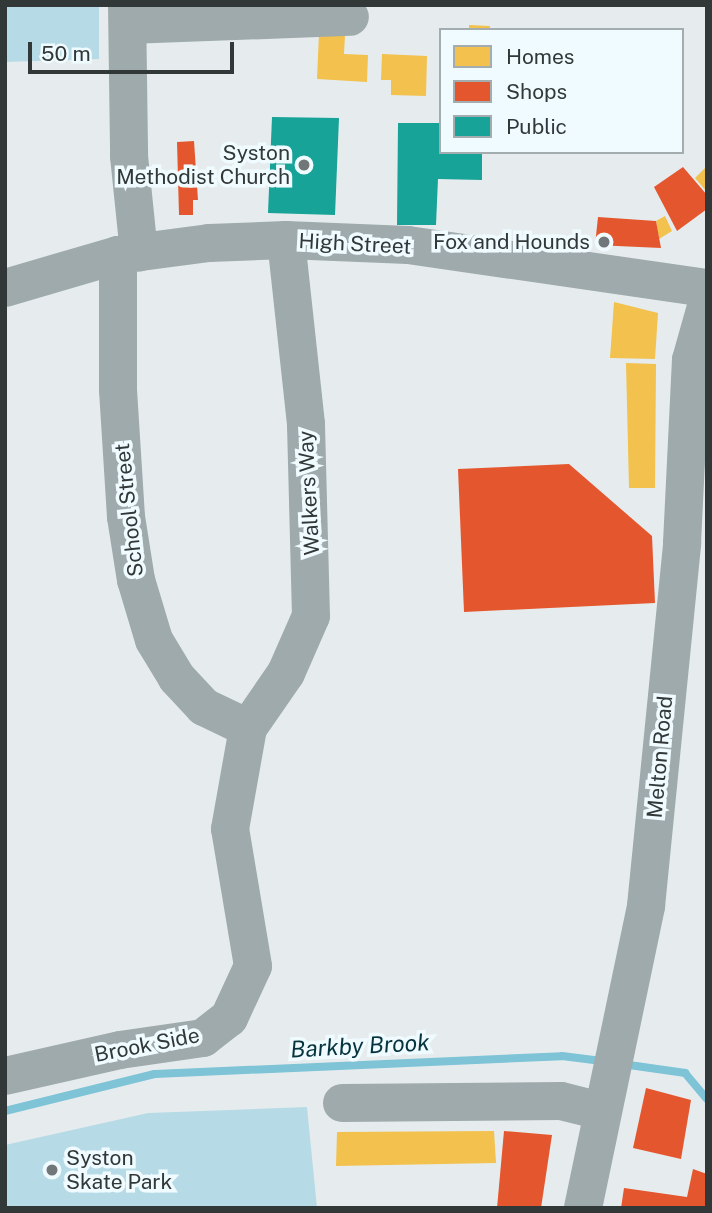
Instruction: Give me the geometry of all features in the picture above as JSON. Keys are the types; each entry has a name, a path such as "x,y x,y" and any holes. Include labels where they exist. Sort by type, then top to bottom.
{"street":[{"path":"128,15 350,17"},
{"name":"School Street","path":"128,15 129,253 118,390 125,517 136,580 154,640 177,678 204,708 248,728"},
{"name":"High Street","path":"5,288 129,253 286,240 408,245 707,288"},
{"name":"Walkers Way","path":"248,728 286,673 311,616 306,424 286,240"},
{"name":"Melton Road","path":"583,1208 603,1101 646,906 682,543 691,360 707,303"},
{"name":"Brook Side","path":"5,1076 120,1050 203,1038 229,1018 253,966 230,829 248,728"},
{"path":"342,1103 603,1101"}],"shaded area":[{"path":"5,5 99,5 99,59 5,62"},
{"path":"307,1107 317,1208 5,1208 5,1145 148,1113"}],"building: Homes":[{"path":"469,25 490,26 490,28 469,28"},
{"path":"319,33 345,35 344,54 368,55 367,82 317,79"},
{"path":"382,54 427,56 426,96 391,95 391,80 381,80"},
{"path":"707,166 707,192 695,178"},
{"path":"665,216 672,231 659,239 656,221"},
{"path":"614,302 658,313 655,359 610,358"},
{"path":"626,363 656,364 655,488 629,488"},
{"path":"494,1131 496,1163 336,1166 337,1132"}],"building: Shops":[{"path":"194,141 198,200 193,200 193,215 179,215 177,142"},
{"path":"683,167 707,195 707,209 677,231 654,187"},
{"path":"598,217 656,221 661,248 595,245"},
{"path":"569,464 652,536 655,603 464,612 458,469"},
{"path":"646,1088 691,1100 681,1159 633,1148"},
{"path":"504,1131 552,1135 541,1208 497,1208"},
{"path":"693,1169 707,1174 707,1208 621,1208 624,1188 687,1197"}],"building: Public":[{"name":"Syston Methodist Church","path":"272,117 339,118 335,215 268,213"},
{"path":"398,123 439,123 439,154 482,154 482,180 438,179 436,225 397,225"}],"waterway":[{"name":"Barkby Brook","path":"5,1111 155,1074 562,1056 602,1061"},
{"name":"Barkby Brook","path":"622,1064 685,1073 707,1099"}],"place":[{"name":"Syston Methodist Church","path":"304,165"},
{"name":"Fox and Hounds","path":"604,242"},
{"name":"Syston Skate Park","path":"52,1170"}]}
